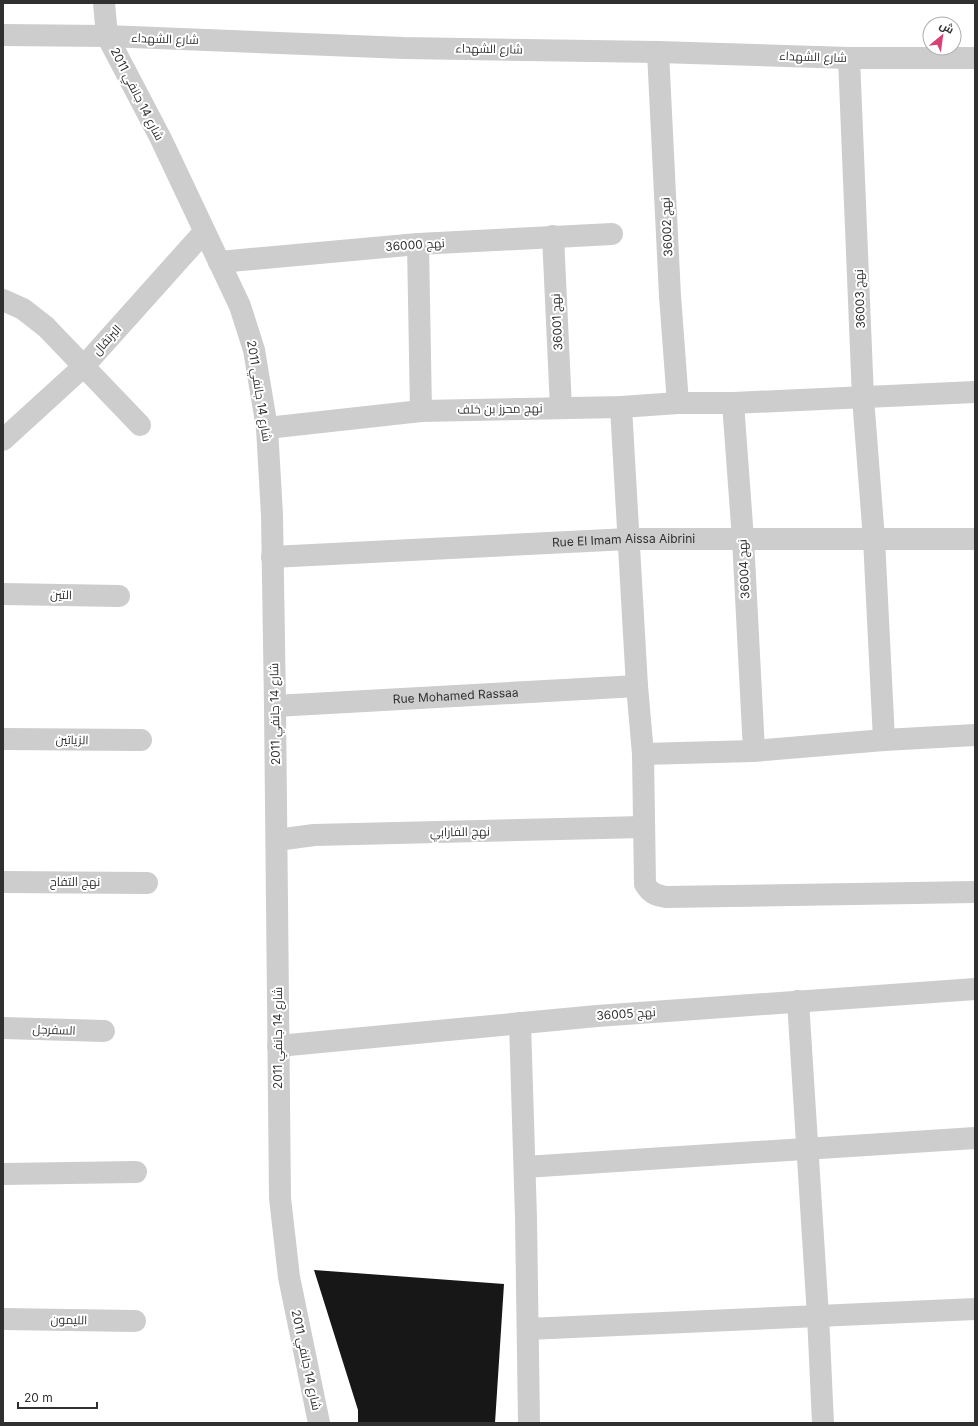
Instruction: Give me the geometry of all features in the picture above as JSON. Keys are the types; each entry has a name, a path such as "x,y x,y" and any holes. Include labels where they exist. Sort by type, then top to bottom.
{"street":[{"path":"104,3 107,36"},
{"name":"شارع الشهداء","path":"3,35 107,36 404,48 658,52 849,58 975,58"},
{"name":"شارع 14 جانفي 2011","path":"107,36 161,139 240,306 254,350 267,428 272,515 280,1198 289,1277 319,1423"},
{"name":"نهج 36002","path":"658,52 670,296 678,403"},
{"name":"نهج 36003","path":"849,58 863,398 874,539 884,740"},
{"name":"البرتقال","path":"3,440 84,366 204,232"},
{"name":"نهج 36000","path":"219,262 418,244 612,234"},
{"name":"نهج 36001","path":"553,236 561,408"},
{"path":"418,244 421,411"},
{"path":"3,300 23,309 46,327 140,425"},
{"name":"نهج محرز بن خلف","path":"267,428 421,411 561,408 678,403 733,403 975,392"},
{"name":"نهج 36004","path":"733,403 743,538 754,743"},
{"path":"621,406 637,686 643,754 645,884 649,892 657,896 666,897 975,892"},
{"name":"Rue El Imam Aissa Aibrini","path":"272,557 628,540 743,538 975,539"},
{"name":"التين","path":"3,594 119,596"},
{"name":"Rue Mohamed Rassaa","path":"275,706 637,686"},
{"path":"643,754 754,743 884,740 975,735"},
{"name":"الزياتين","path":"3,739 141,740"},
{"name":"نهج الفارابي","path":"277,840 314,836 643,827"},
{"name":"نهج التفاح","path":"3,882 147,883"},
{"name":"نهج 36005","path":"278,1046 605,1015 975,989"},
{"path":"798,1001 818,1316 822,1423"},
{"path":"520,1023 525,1167 530,1423"},
{"name":"السفرجل","path":"3,1028 104,1031"},
{"path":"525,1167 975,1138"},
{"path":"3,1174 136,1172"},
{"path":"528,1330 975,1309"},
{"name":"الليمون","path":"3,1319 135,1321"}],"building":[{"path":"314,1270 504,1284 495,1423 358,1423 358,1410"}]}
